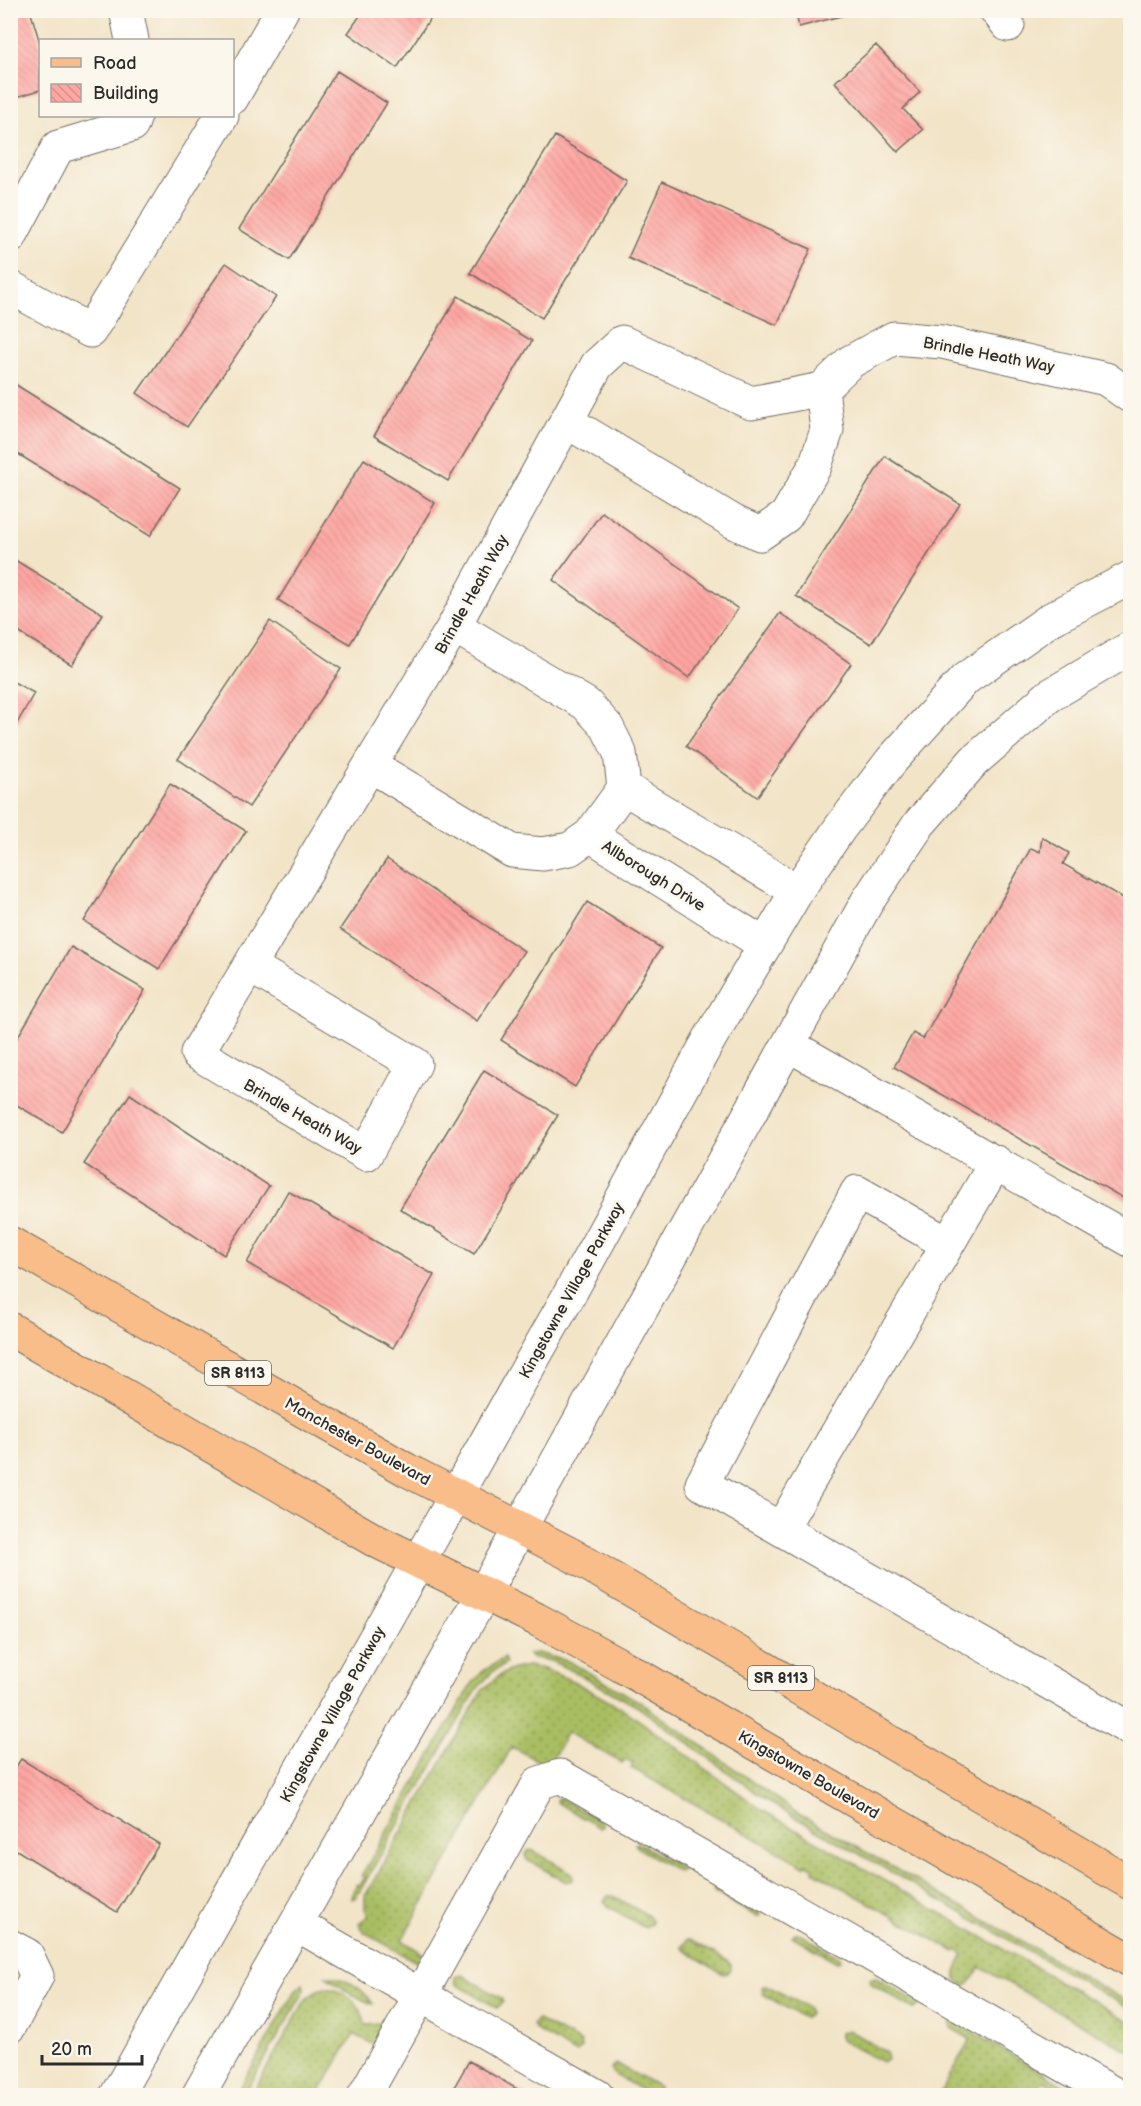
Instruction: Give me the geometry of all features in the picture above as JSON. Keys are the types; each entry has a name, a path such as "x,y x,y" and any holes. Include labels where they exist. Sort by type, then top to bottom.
{"main road":[{"name":"Manchester Boulevard","path":"10,1243 519,1529"},
{"path":"10,1329 374,1539 484,1593"},
{"name":"SR 8113","path":"519,1529 572,1555 1131,1883"},
{"name":"Kingstowne Boulevard","path":"484,1593 536,1618 632,1671 1131,1960"}],"street":[{"path":"126,10 132,39"},
{"path":"234,94 282,10"},
{"path":"10,237 57,147 132,126 135,117"},
{"path":"10,287 90,331 221,117"},
{"name":"Brindle Heath Way","path":"250,966 416,1064 366,1154 197,1053 454,626 597,365 622,342 751,403 822,389 850,363 894,338 942,342 1106,379 1131,396"},
{"path":"567,421 734,522 760,534 786,516 815,466 827,430 822,389"},
{"name":"Kingstowne Village Parkway","path":"116,2096 568,1297 710,1038 797,891 840,828 891,761 965,679 1051,619 1131,578"},
{"path":"454,626 586,704 607,727 620,753 624,788 797,891"},
{"path":"198,2096 484,1593 867,903 919,824 974,760 1049,696 1131,648"},
{"path":"370,765 512,851 543,854 570,849 590,835"},
{"name":"Allborough Drive","path":"624,788 590,835 765,945"},
{"path":"789,1045 1131,1240"},
{"path":"781,1529 996,1162"},
{"path":"948,1244 857,1191 702,1484 1131,1729"},
{"path":"364,2096 539,1783 560,1776 1118,2096"},
{"path":"296,1924 597,2096"},
{"path":"10,1946 27,1955 37,1976 10,2026"}],"green space":[{"path":"538,1653 570,1662 640,1702 794,1811 1130,2003 1130,2009 772,1804 638,1707 575,1672 528,1654"},
{"path":"504,1658 506,1664 492,1672 477,1689 361,1889 352,1899 353,1891 365,1877 362,1875 469,1688 482,1672"},
{"path":"528,1666 543,1669 573,1681 626,1711 764,1811 1130,2022 1130,2052 980,1967 969,1984 966,1986 960,1984 956,1973 964,1954 957,1950 955,1952 813,1871 814,1868 806,1863 804,1866 631,1768 633,1764 625,1760 622,1763 567,1732 552,1760 544,1764 512,1747 402,1940 422,1953 424,1959 416,1962 364,1932 359,1923 368,1916 365,1896 482,1691 502,1674"},
{"path":"560,1798 602,1822 602,1827 600,1828 558,1803 556,1800"},
{"path":"635,1844 680,1866 683,1870 679,1872 638,1848"},
{"path":"529,1850 572,1873 573,1880 566,1882 527,1860 525,1855"},
{"path":"715,1888 761,1915 757,1917 715,1893 713,1890"},
{"path":"608,1896 613,1896 649,1916 652,1924 645,1928 609,1907 604,1901"},
{"path":"798,1933 839,1957 840,1960 837,1962 792,1936"},
{"path":"687,1940 691,1940 728,1961 731,1970 723,1974 686,1951 682,1947"},
{"path":"462,1975 501,1998 503,2002 497,2008 456,1984 455,1977"},
{"path":"326,1976 353,1984 373,2004 349,1992"},
{"path":"876,1978 920,2005 914,2009 872,1984 870,1980"},
{"path":"303,1983 304,1989 301,1997 244,2095 236,2095 295,1991"},
{"path":"766,1985 807,2007 809,2014 802,2017 763,1994 762,1987"},
{"path":"326,1988 341,1992 352,1999 361,2010 365,2025 379,2024 376,2040 372,2044 354,2034 318,2095 251,2096 304,2002 317,1990"},
{"path":"538,2020 580,2042 582,2048 577,2053 573,2052 536,2030 532,2025"},
{"path":"955,2022 1065,2086 1065,2090 1043,2081 1035,2095 939,2095 970,2039 951,2028 950,2023"},
{"path":"848,2030 886,2052 888,2058 882,2062 842,2041 840,2033"},
{"path":"616,2064 659,2087 660,2095 650,2095 615,2075 611,2069"}],"building":[{"path":"10,10 30,10 39,40 39,90 10,99"},
{"path":"364,10 436,10 397,68 348,33"},
{"path":"795,10 860,10 860,11 799,27"},
{"path":"876,45 920,92 903,109 923,130 898,152 835,82"},
{"path":"337,71 387,103 289,260 239,229"},
{"path":"555,136 627,181 542,318 470,273"},
{"path":"662,182 811,249 777,325 628,258"},
{"path":"226,263 276,297 187,427 137,393"},
{"path":"458,296 532,341 448,481 374,436"},
{"path":"10,381 180,488 150,536 10,449"},
{"path":"885,456 960,504 871,644 796,596"},
{"path":"364,459 435,503 350,644 278,600"},
{"path":"602,512 738,609 689,678 553,580"},
{"path":"10,557 103,614 72,665 10,627"},
{"path":"780,613 851,664 757,797 686,746"},
{"path":"270,621 341,669 249,807 178,759"},
{"path":"10,680 34,693 10,736"},
{"path":"170,784 246,831 159,969 84,921"},
{"path":"1042,837 1069,853 1063,864 1130,902 1130,1202 894,1067 913,1033 923,1039 1031,848 1040,852"},
{"path":"387,859 524,951 477,1021 340,929"},
{"path":"587,902 661,948 575,1087 501,1040"},
{"path":"71,947 145,990 62,1132 10,1101 10,1050"},
{"path":"484,1070 558,1115 474,1254 400,1209"},
{"path":"130,1094 269,1186 224,1255 84,1164"},
{"path":"288,1191 434,1275 393,1348 247,1263"},
{"path":"21,1759 159,1844 117,1912 10,1846 10,1776"},
{"path":"469,2061 529,2096 449,2096"}]}
